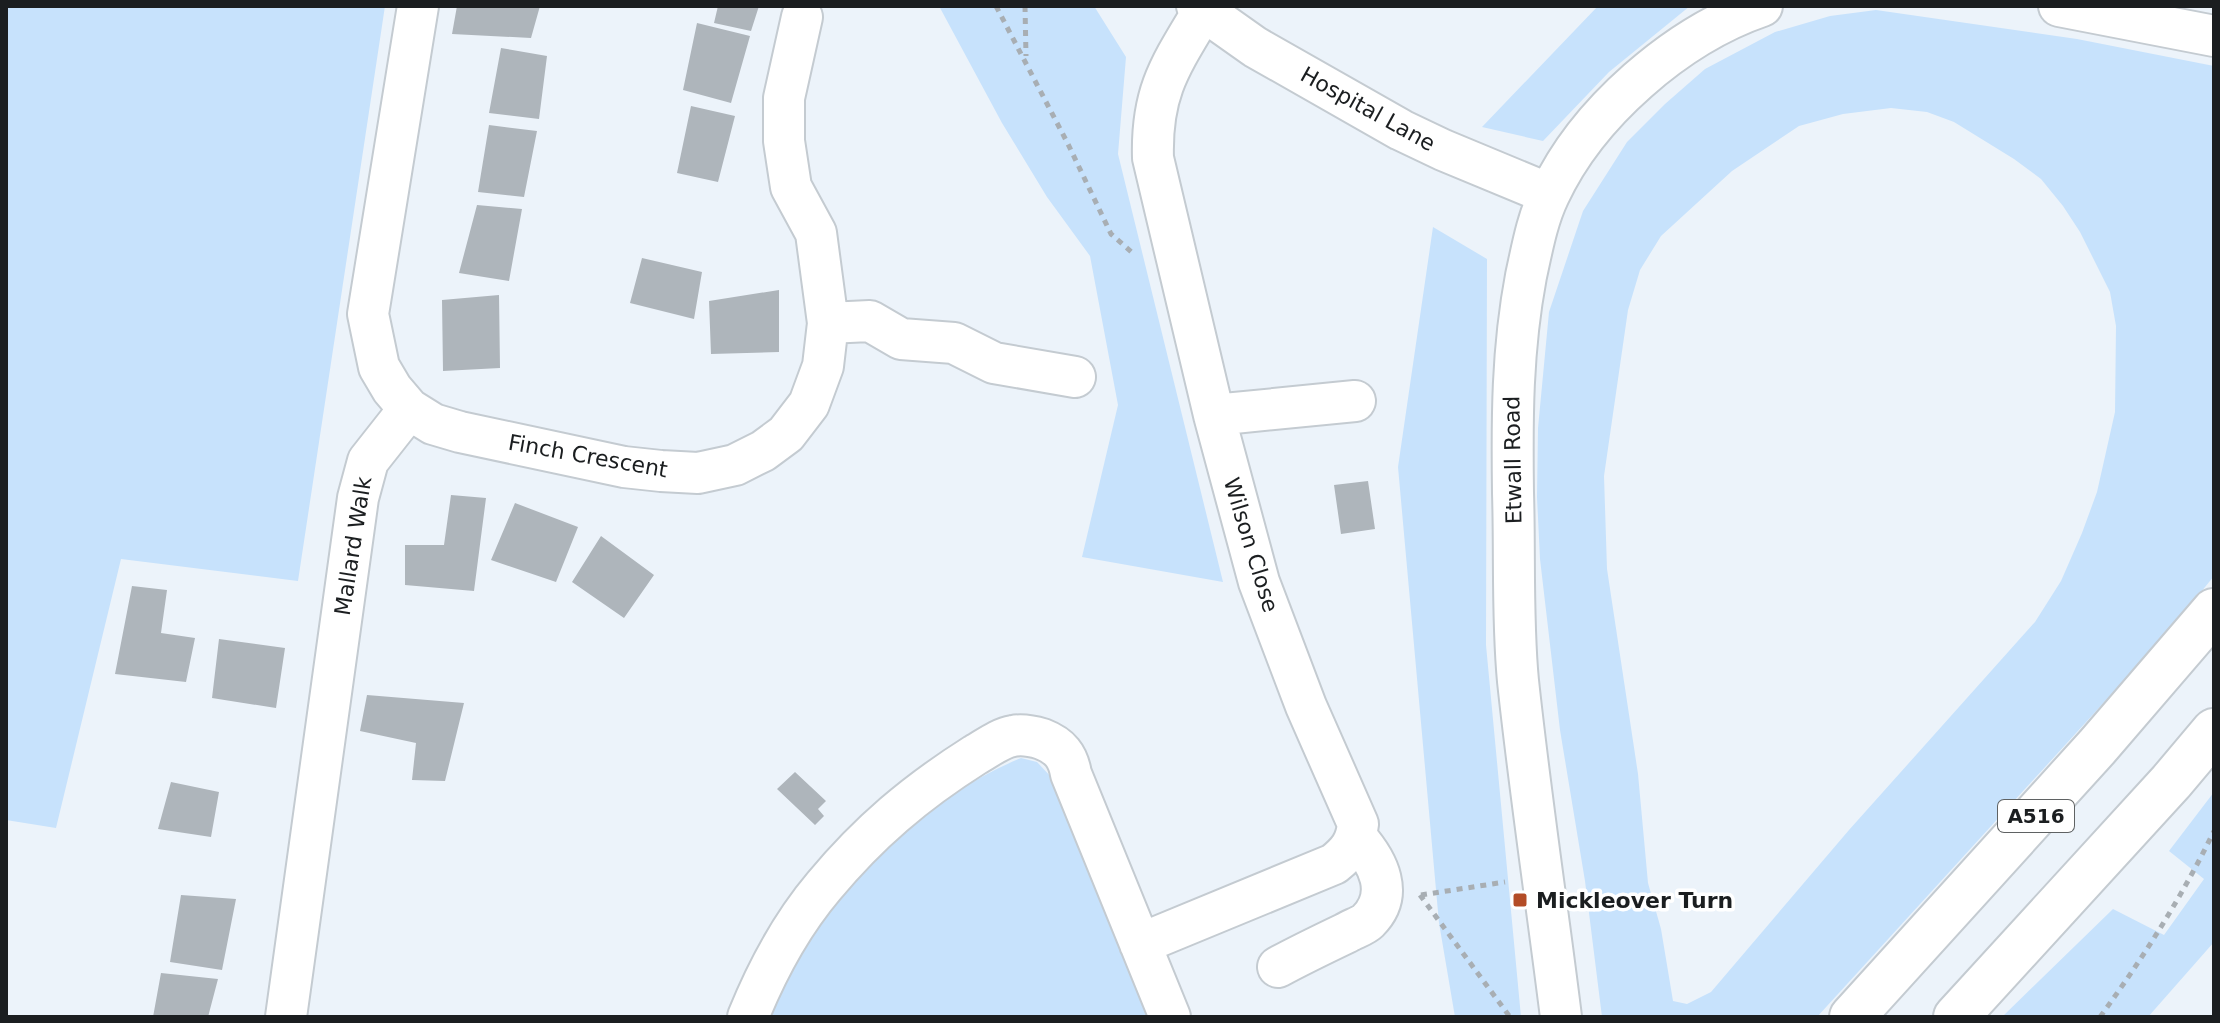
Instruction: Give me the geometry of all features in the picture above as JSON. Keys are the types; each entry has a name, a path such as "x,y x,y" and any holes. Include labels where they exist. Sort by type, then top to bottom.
{"highway":[{"name":"A516","path":"1852,1017 2050,801 2214,611"},
{"path":"1956,1017 2161,794 2214,731"}],"street":[{"path":"409,409 379,367 368,314 418,6"},
{"name":"Etwall Road","path":"1561,1017 1518,677 1511,397 1516,327 1532,248 1549,194 1580,144 1619,100 1665,59 1705,31 1762,6"},
{"path":"2059,6 2214,36"},
{"name":"Hospital Lane","path":"1200,9 1255,47 1401,130 1549,194"},
{"name":"Wilson Close","path":"1200,9 1156,101 1152,127 1153,158 1214,415 1259,582 1306,706 1351,803 1358,824 1357,838"},
{"name":"Finch Crescent","path":"409,409 433,424 460,432 624,467 698,473 735,465 763,451 786,434 809,404 823,366 828,323 816,233 791,187 784,141 784,98 802,17"},
{"path":"828,323 870,321 901,339 954,343 994,363 1075,377"},
{"path":"1214,415 1355,401"},
{"name":"Mallard Walk","path":"286,1017 358,498 368,461 409,409"},
{"path":"748,1017 778,950 799,918 871,832 959,765 1009,736 1031,735 1063,751 1170,1017"},
{"path":"1140,944 1334,864 1349,852 1357,838 1380,872 1383,884 1379,904 1368,922 1278,967"}],"path":[{"path":"996,6 1111,234 1185,298"},
{"path":"1025,6 1026,61"},
{"path":"2100,1017 2134,971 2188,884 2214,831"},
{"path":"1414,882 1510,1017"},
{"path":"1421,895 1505,882"}],"shaded area":[{"path":"6,6 385,6 298,581 121,559 56,828 6,820"},
{"path":"939,6 1094,6 1126,57 1118,154 1223,582 1082,557 1118,405 1090,256 1047,197 1002,123"},
{"path":"1598,6 1690,6 1609,72 1543,141 1482,127"},
{"path":"1876,10 2077,39 2214,66 2214,576 2170,630 1817,1017 1602,1017 1585,881 1560,730 1540,559 1538,428 1549,312 1583,211 1627,142 1705,69 1775,32 1830,16","holes":["1891,108 1927,112 1954,122 2041,179 2080,232 2110,292 2116,326 2115,412 2097,492 2061,581 2035,622 1849,830 1711,992 1687,1004 1673,1001 1661,929 1648,883 1638,774 1607,569 1604,476 1628,310 1640,270 1661,236 1732,171 1799,126 1843,114"]},
{"path":"1433,227 1487,259 1486,645 1521,1017 1455,1017 1439,923 1398,467"},
{"path":"1021,758 1037,762 1053,779 1152,1017 770,1017 811,934 853,879 877,854 931,809 990,772"},
{"path":"2214,792 2214,942 2148,1017 2002,1017 2113,909 2164,935 2204,879 2169,851"}],"building":[{"path":"457,6 540,6 531,38 452,34"},
{"path":"718,6 759,6 751,31 714,23"},
{"path":"697,23 750,36 731,103 683,90"},
{"path":"501,48 547,56 539,119 489,113"},
{"path":"691,106 735,116 718,182 677,173"},
{"path":"489,125 537,131 524,197 478,192"},
{"path":"477,205 522,209 509,281 459,273"},
{"path":"642,258 702,272 694,319 630,303"},
{"path":"779,290 779,352 711,354 709,301"},
{"path":"499,295 500,368 443,371 442,300"},
{"path":"1368,481 1375,529 1341,534 1334,485"},
{"path":"451,495 486,498 474,591 405,585 405,545 444,545"},
{"path":"515,503 578,527 556,582 491,560"},
{"path":"601,536 654,575 624,618 572,582"},
{"path":"132,586 167,590 161,633 195,638 186,682 115,674"},
{"path":"219,639 285,648 276,708 212,698"},
{"path":"367,695 464,703 445,781 412,780 416,743 360,731"},
{"path":"795,772 826,801 818,809 824,816 815,825 777,789"},
{"path":"171,782 219,792 211,837 158,829"},
{"path":"181,895 236,899 222,970 170,962"},
{"path":"161,973 218,979 208,1017 153,1017"}],"place":[{"name":"Mickleover Turn","path":"1520,900"}]}
